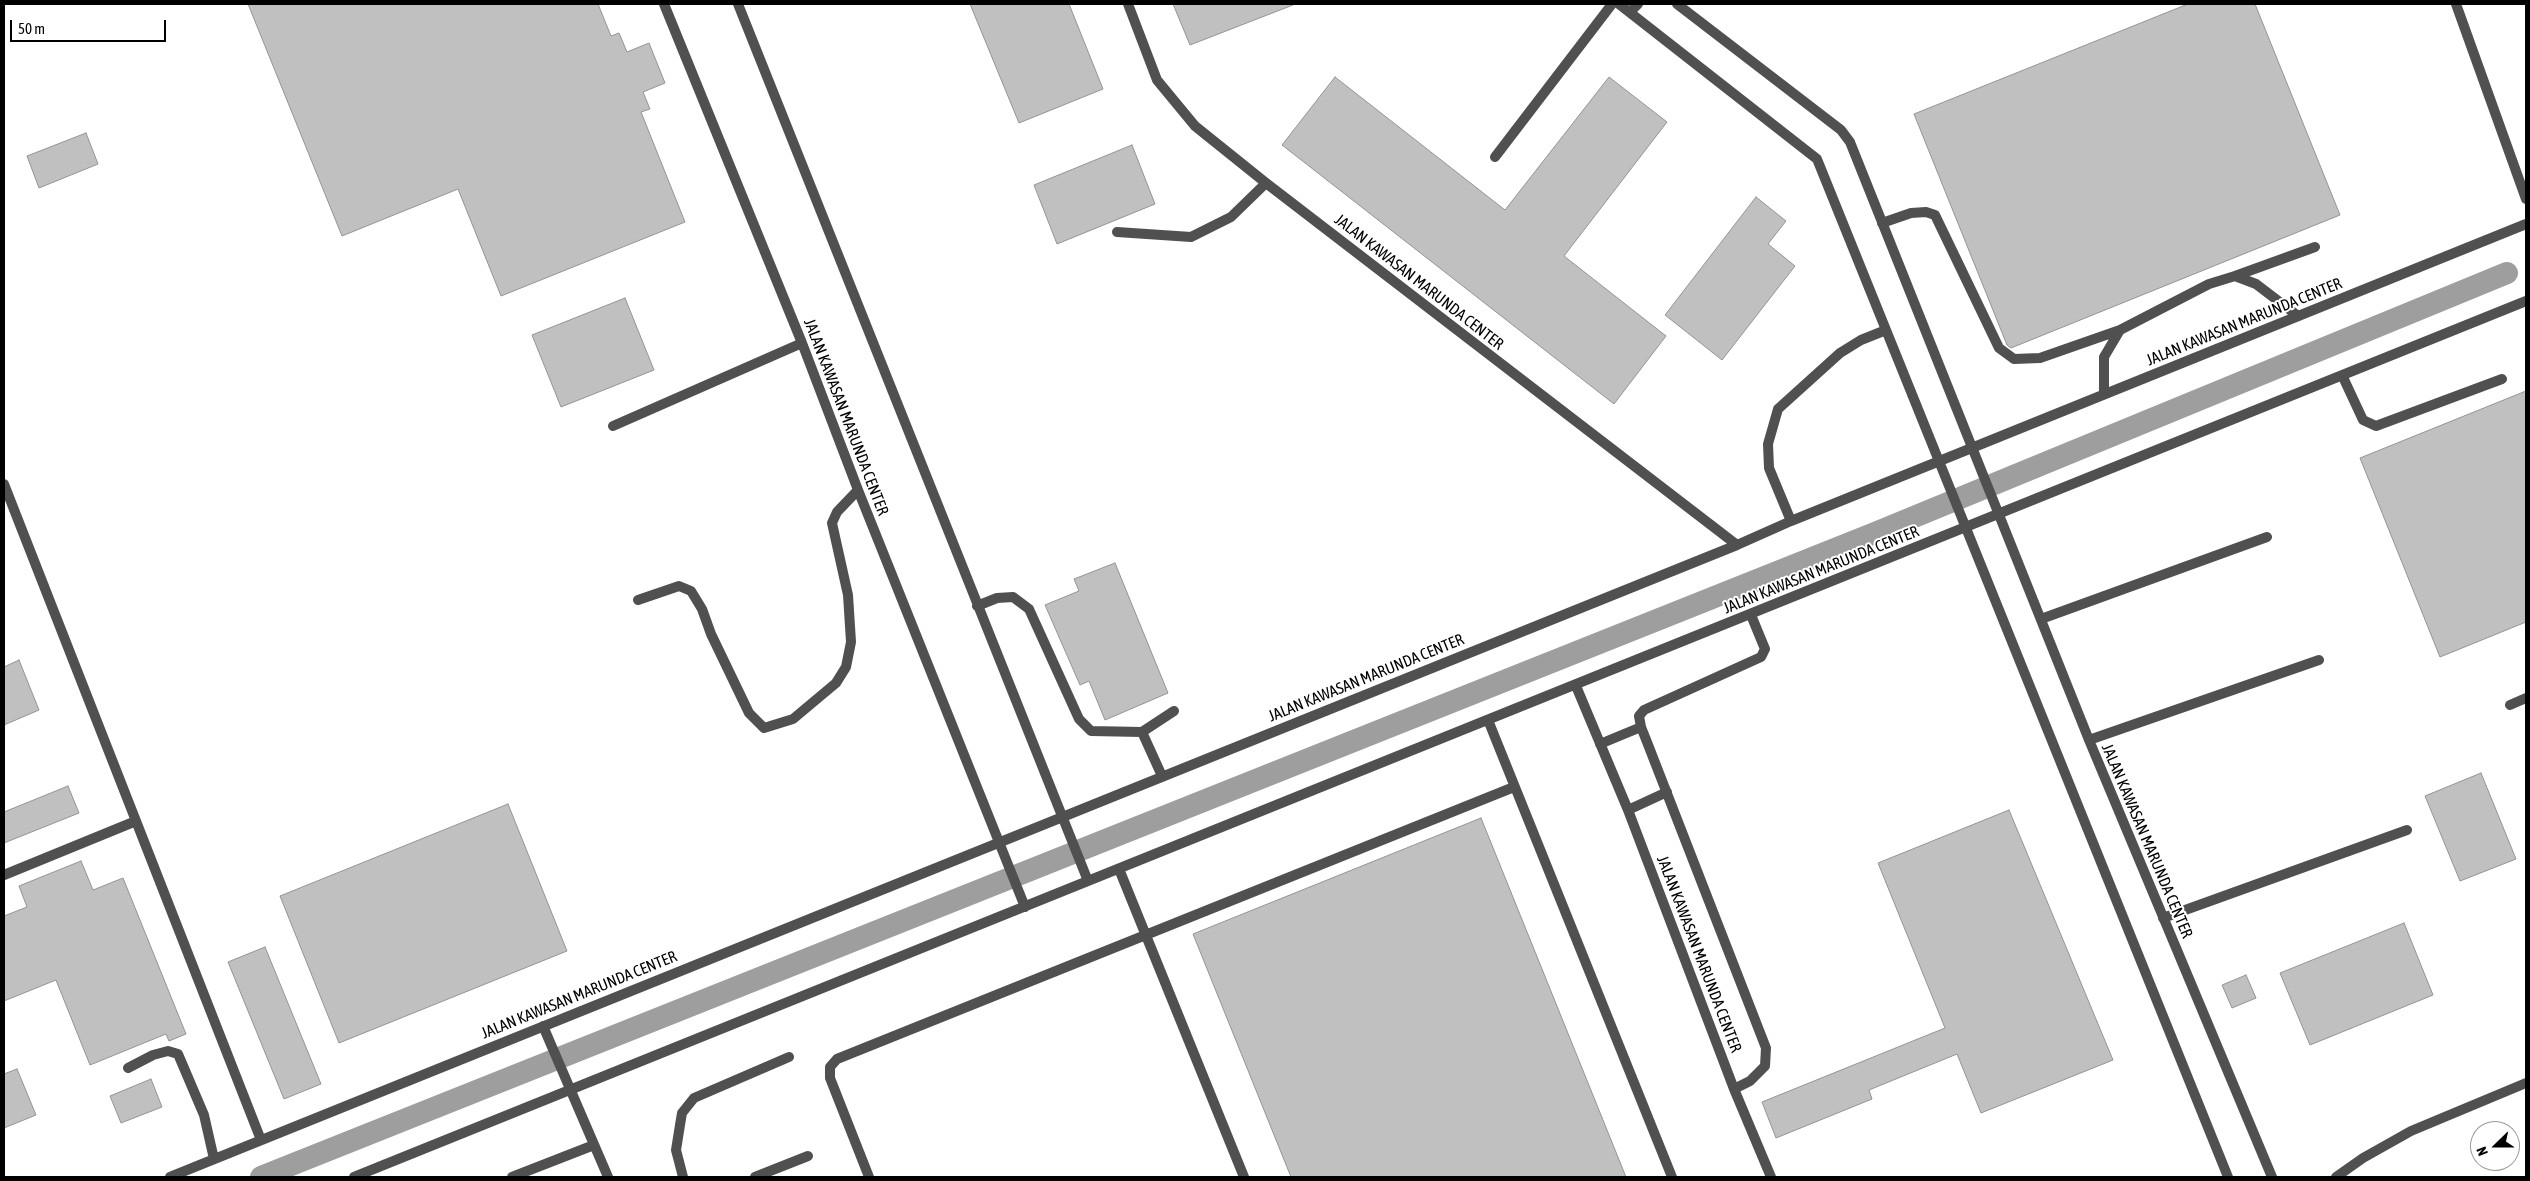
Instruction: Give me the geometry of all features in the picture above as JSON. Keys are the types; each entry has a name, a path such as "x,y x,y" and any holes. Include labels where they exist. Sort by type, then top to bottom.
{"street":[{"name":"JALAN KAWASAN MARUNDA CENTER","path":"664,4 802,343 858,490 1024,903"},
{"path":"738,4 976,606 1086,878"},
{"name":"JALAN KAWASAN MARUNDA CENTER","path":"1128,4 1157,80 1195,126 1266,183 1737,545"},
{"path":"1495,157 1612,4"},
{"path":"1619,4 1812,153 1821,166 1965,528 2228,1177"},
{"path":"1630,12 1638,4"},
{"name":"JALAN KAWASAN MARUNDA CENTER","path":"1677,4 1841,130 1850,142 2089,740 2272,1177"},
{"path":"2456,4 2526,199"},
{"path":"1117,232 1191,237 1231,217 1266,183"},
{"path":"1882,223 1911,213 1926,212 1935,215 1998,348 2014,359 2040,358 2120,330 2209,284 2314,247"},
{"name":"JALAN KAWASAN MARUNDA CENTER","path":"170,1177 545,1029 1063,820 1162,776 1737,545 1939,461 1975,453 2104,394 2526,224"},
{"path":"2235,276 2256,284 2298,316"},
{"name":"JALAN KAWASAN MARUNDA CENTER","path":"354,1177 568,1087 1024,903 1086,878 1120,868 1576,686 2526,301"},
{"path":"1791,521 1770,468 1768,444 1778,409 1840,353 1861,340 1886,330"},
{"path":"2104,394 2104,357 2120,330"},
{"path":"613,426 802,343"},
{"path":"2342,375 2363,420 2376,426 2502,379"},
{"path":"4,484 261,1140"},
{"path":"638,600 679,586 691,591 702,609 711,634 749,712 764,728 793,718 836,683 846,667 851,642 848,595 832,523 837,512 858,490"},
{"path":"2041,619 2267,537"},
{"path":"976,606 997,598 1012,596 1029,609 1079,719 1091,731 1142,732 1174,711"},
{"path":"1734,1089 1750,1081 1765,1066 1766,1048 1641,727 1639,716 1644,710 1762,657 1765,650 1751,615"},
{"path":"2089,740 2319,660"},
{"name":"JALAN KAWASAN MARUNDA CENTER","path":"1576,686 1628,810 1734,1089 1772,1177"},
{"path":"2510,705 2526,698"},
{"path":"1488,720 1672,1177"},
{"path":"1600,744 1641,727"},
{"path":"1142,732 1162,776"},
{"path":"869,1177 830,1078 830,1067 836,1059 1514,787"},
{"path":"1628,810 1666,792"},
{"path":"4,875 136,821"},
{"path":"2163,918 2407,830"},
{"path":"1120,868 1244,1177"},
{"path":"545,1029 568,1087 608,1177"},
{"path":"128,1068 154,1055 168,1051 178,1054 204,1115 214,1160"},
{"path":"683,1177 676,1150 682,1113 694,1098 789,1057"},
{"path":"2336,1177 2363,1158 2411,1131 2526,1083"},
{"path":"512,1177 594,1145"},
{"path":"755,1177 808,1156"}],"building":[{"path":"248,4 598,4 611,36 619,33 627,52 649,43 665,83 643,92 650,109 641,112 685,222 501,296 458,189 342,236"},
{"path":"970,4 1069,4 1103,89 1019,123"},
{"path":"1173,4 1292,4 1293,5 1190,45"},
{"path":"2188,4 2255,4 2340,215 2011,348 2007,345 1914,114"},
{"path":"1335,77 1505,210 1609,77 1667,122 1564,256 1666,336 1614,404 1282,145"},
{"path":"86,133 98,164 39,188 27,156"},
{"path":"1132,145 1155,204 1057,244 1034,185"},
{"path":"1756,197 1786,221 1768,244 1795,266 1722,360 1665,315"},
{"path":"625,298 654,370 561,407 532,335"},
{"path":"2526,391 2526,622 2440,657 2360,458"},
{"path":"1115,563 1168,693 1105,720 1089,681 1080,685 1045,605 1079,591 1074,579"},
{"path":"19,660 39,710 4,725 4,667"},
{"path":"2481,773 2516,859 2460,881 2425,796"},
{"path":"68,786 79,813 4,843 4,812"},
{"path":"508,804 567,951 339,1043 280,896"},
{"path":"2009,810 2113,1060 1981,1113 1957,1054 1869,1090 1872,1099 1776,1138 1762,1102 1945,1028 1878,863"},
{"path":"1481,818 1626,1177 1291,1177 1193,934"},
{"path":"81,861 93,890 123,878 186,1034 169,1041 166,1034 90,1065 56,980 4,1001 4,916 27,907 19,886"},
{"path":"2404,923 2433,995 2310,1045 2280,973"},
{"path":"265,947 321,1084 284,1099 228,962"},
{"path":"2246,975 2256,998 2232,1008 2222,985"},
{"path":"17,1069 36,1115 4,1128 4,1074"},
{"path":"151,1079 162,1107 121,1123 110,1096"}],"waterway":[{"path":"261,1177 1875,533 2507,273"}]}
